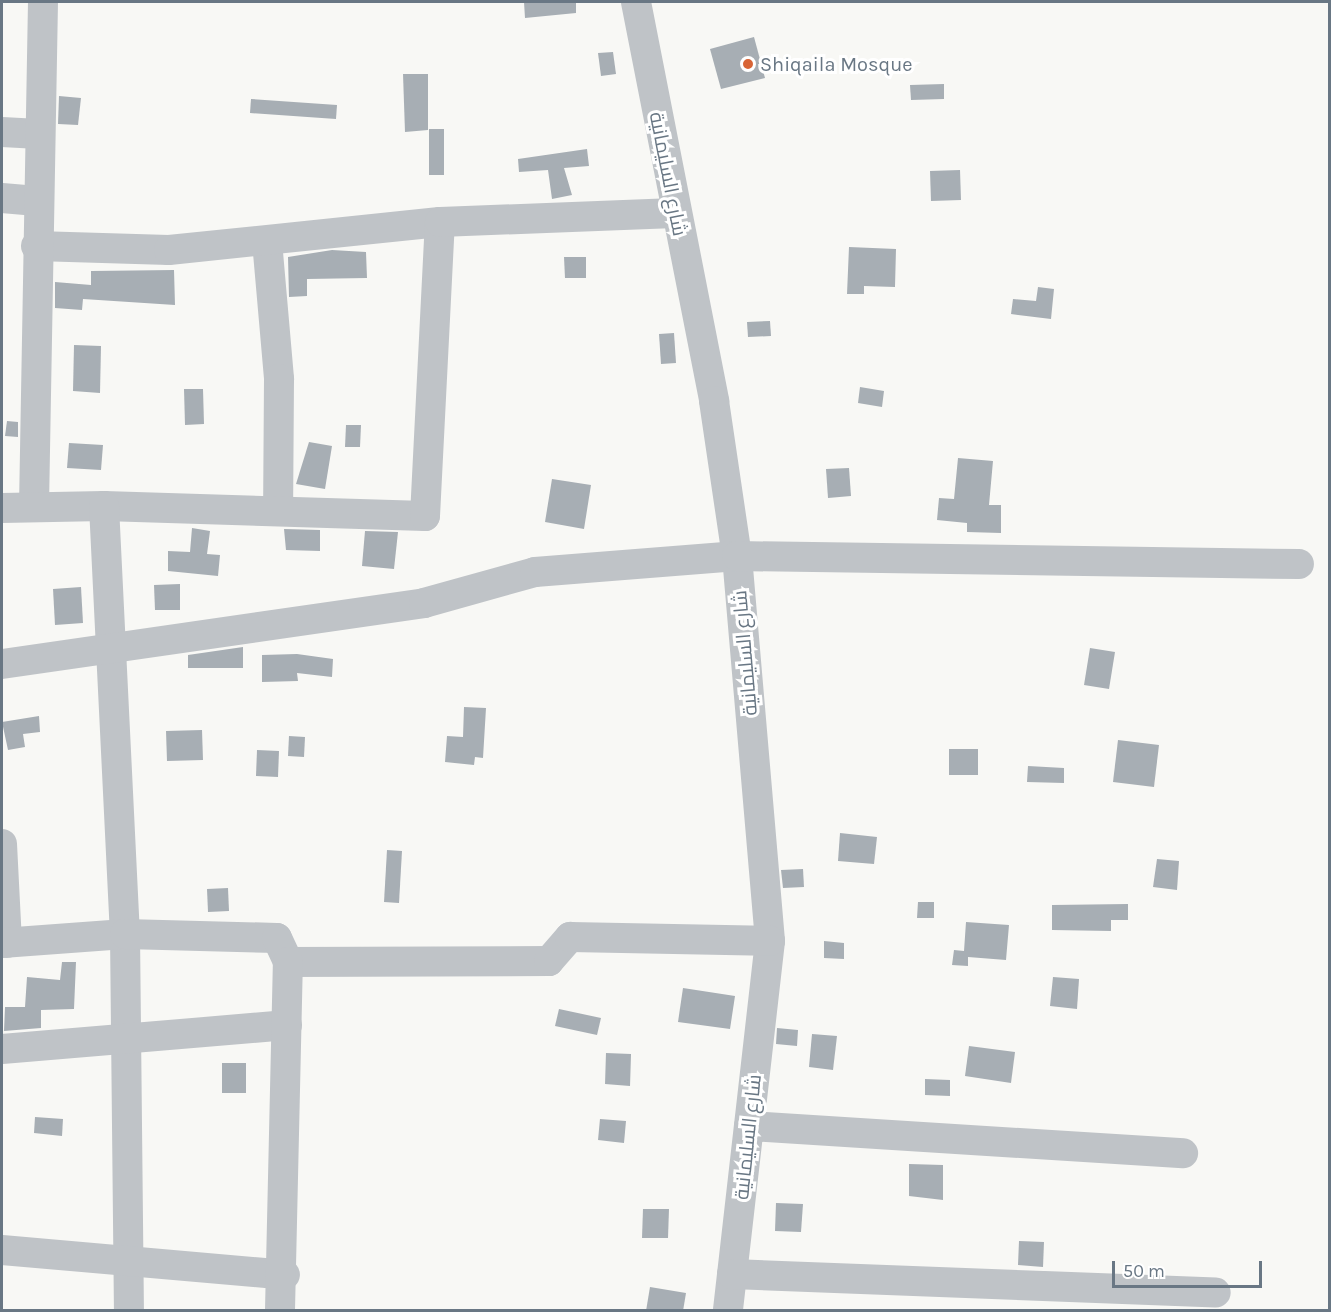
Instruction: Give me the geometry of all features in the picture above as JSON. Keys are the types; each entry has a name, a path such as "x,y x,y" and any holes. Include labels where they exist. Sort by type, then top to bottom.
{"street":[{"path":"34,507 36,246 43,2"},
{"name":"شارع السليمانية","path":"636,2 675,213 714,401 736,556 770,941 728,1311"},
{"path":"2,132 39,134"},
{"path":"2,198 37,201"},
{"path":"36,246 170,250 440,222 675,213"},
{"path":"2,508 104,506 425,516 440,222"},
{"path":"267,241 279,379 278,511"},
{"path":"104,506 124,934 129,1311"},
{"path":"2,664 424,603 535,572 736,556 1299,564"},
{"path":"2,844 4,943 124,934 277,938 288,962 285,1275 280,1311"},
{"path":"288,962 549,961 570,937 770,941"},
{"path":"2,1049 126,1042 287,1025"},
{"path":"749,1126 1183,1153"},
{"path":"2,1250 128,1263 285,1275"},
{"path":"732,1274 1216,1293"}],"building":[{"path":"524,2 576,2 576,13 525,18"},
{"path":"754,37 765,78 721,89 710,49"},
{"path":"613,52 616,74 601,76 598,53"},
{"path":"403,74 428,74 428,130 405,132"},
{"path":"944,84 944,99 911,100 910,85"},
{"path":"59,96 81,98 78,125 58,124"},
{"path":"251,99 337,105 336,119 250,113"},
{"path":"429,129 444,129 444,175 429,175"},
{"path":"587,149 589,166 564,168 572,195 552,199 548,170 519,172 518,159"},
{"path":"960,170 961,200 931,201 930,171"},
{"path":"849,247 896,249 895,287 864,286 864,294 847,294"},
{"path":"332,250 366,252 367,278 307,279 307,296 289,297 288,257"},
{"path":"564,257 586,257 586,278 565,278"},
{"path":"174,270 175,305 83,299 82,310 55,308 55,282 91,285 91,271"},
{"path":"1038,287 1054,289 1051,319 1011,314 1013,299 1036,301"},
{"path":"770,321 771,336 748,337 747,322"},
{"path":"674,333 676,363 661,364 659,334"},
{"path":"74,345 101,346 100,393 73,391"},
{"path":"860,387 884,391 882,407 858,403"},
{"path":"184,389 203,389 204,424 185,425"},
{"path":"7,421 18,422 18,437 5,436"},
{"path":"346,425 361,425 360,447 345,447"},
{"path":"309,442 332,446 325,489 296,484"},
{"path":"69,443 103,445 101,470 67,468"},
{"path":"958,458 993,461 989,505 1001,505 1001,533 967,532 967,523 937,520 939,498 954,499"},
{"path":"849,468 851,496 828,498 826,469"},
{"path":"552,479 591,485 584,529 545,522"},
{"path":"192,528 210,531 207,554 220,555 218,576 168,571 168,551 190,552"},
{"path":"284,529 320,530 320,551 286,550"},
{"path":"365,531 398,532 394,569 362,566"},
{"path":"180,584 180,610 155,610 154,585"},
{"path":"81,587 83,623 55,625 53,589"},
{"path":"243,647 243,668 188,668 188,655"},
{"path":"1090,648 1115,652 1109,689 1084,685"},
{"path":"297,654 333,659 332,677 297,673 298,681 262,682 262,655"},
{"path":"464,707 486,708 483,758 475,757 474,765 445,762 447,736 463,737"},
{"path":"39,716 40,732 23,734 25,747 8,750 2,722"},
{"path":"202,730 203,760 167,761 166,731"},
{"path":"289,736 305,737 304,757 288,756"},
{"path":"1118,740 1159,745 1154,787 1113,782"},
{"path":"949,749 978,749 978,775 949,775"},
{"path":"257,750 279,751 278,777 256,776"},
{"path":"1028,766 1064,768 1064,783 1027,782"},
{"path":"840,833 877,837 874,864 838,861"},
{"path":"387,850 402,851 399,903 384,902"},
{"path":"1157,859 1179,861 1177,890 1153,887"},
{"path":"803,869 804,887 783,888 781,870"},
{"path":"228,888 229,911 208,912 207,889"},
{"path":"918,902 934,902 934,918 917,918"},
{"path":"1128,904 1128,920 1111,920 1111,931 1052,930 1052,905"},
{"path":"966,922 1009,925 1006,960 968,957 968,966 952,965 954,950 964,951"},
{"path":"824,941 844,943 844,959 824,958"},
{"path":"62,962 76,962 74,1009 41,1010 41,1028 4,1031 5,1007 25,1007 27,977 60,980"},
{"path":"1053,977 1079,979 1077,1009 1050,1006"},
{"path":"683,988 735,996 730,1029 678,1022"},
{"path":"559,1009 601,1018 597,1035 555,1026"},
{"path":"777,1028 798,1030 797,1046 776,1044"},
{"path":"812,1034 837,1036 833,1070 809,1067"},
{"path":"969,1046 1015,1052 1011,1083 965,1076"},
{"path":"606,1053 631,1054 630,1086 605,1084"},
{"path":"222,1063 246,1063 246,1093 222,1093"},
{"path":"925,1079 950,1080 950,1096 925,1095"},
{"path":"35,1117 63,1119 62,1136 34,1133"},
{"path":"600,1119 626,1121 624,1143 598,1140"},
{"path":"909,1164 943,1165 943,1200 909,1196"},
{"path":"776,1203 803,1204 801,1232 775,1231"},
{"path":"643,1209 669,1209 668,1238 642,1238"},
{"path":"1019,1241 1044,1242 1043,1267 1018,1265"},
{"path":"650,1287 686,1293 683,1311 646,1311"}],"place":[{"name":"Shiqaila Mosque","path":"748,64"}]}
